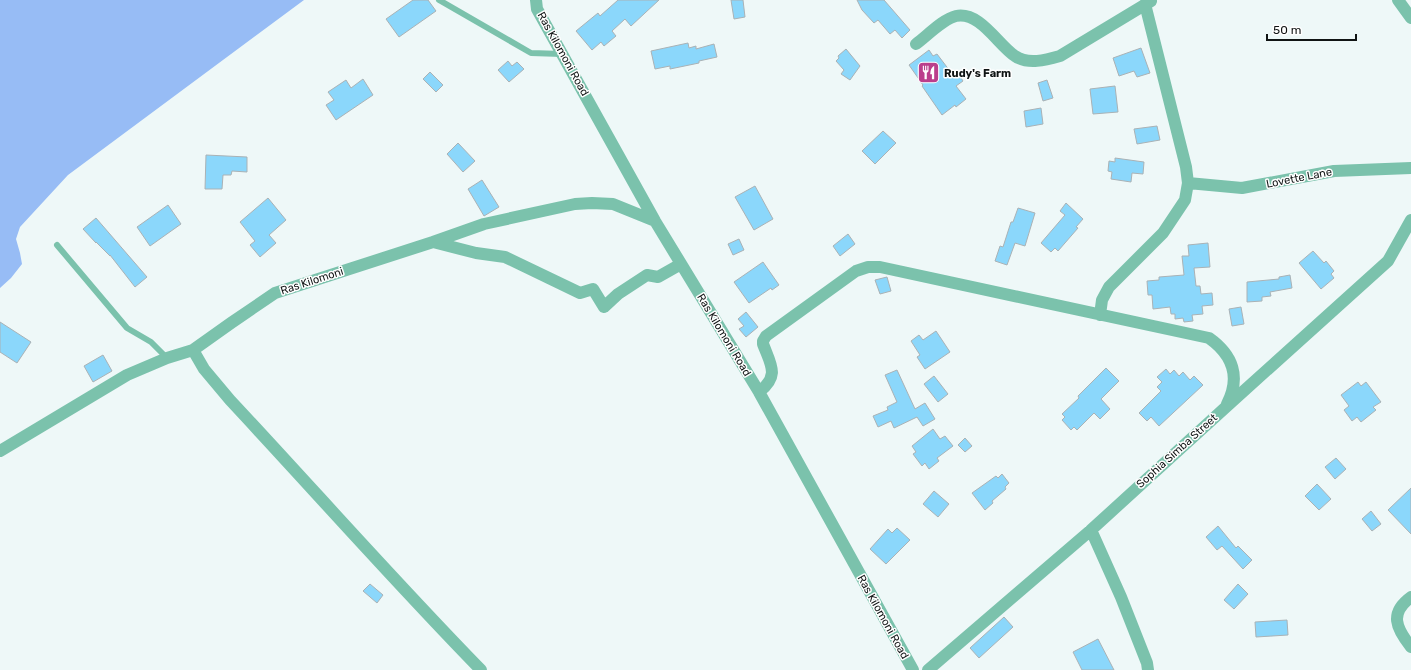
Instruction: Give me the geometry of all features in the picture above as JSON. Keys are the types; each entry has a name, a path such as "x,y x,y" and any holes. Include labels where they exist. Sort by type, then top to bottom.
{"street":[{"name":"Ras Kilomoni Road","path":"536,0 537,9 655,221 759,392 913,670"},
{"path":"1398,0 1411,18"},
{"path":"916,44 949,19 958,16 966,16 975,19 1016,57 1030,61 1046,61 1060,56 1148,2 1186,167 1188,183 1185,200 1163,233 1109,287 1102,300 1100,315"},
{"name":"Lovette Lane","path":"1188,183 1242,188 1334,171 1411,168"},
{"name":"Ras Kilomoni","path":"0,450 127,375 167,358 193,350 231,322 275,293 484,224 575,204 613,204 655,221"},
{"name":"Sophia Simba Street","path":"928,670 1091,530 1226,406 1388,262 1411,220"},
{"path":"433,242 476,253 505,257 580,293 593,289 604,307 618,294 648,275 658,277 681,264"},
{"path":"759,392 766,387 772,376 771,363 763,344 764,338 856,271 868,267 880,267 1209,338 1220,346 1228,356 1233,369 1234,382 1232,394 1226,406"},
{"path":"193,350 204,369 230,400 422,610 481,670"},
{"path":"1091,530 1121,597 1147,663 1148,670"},
{"path":"1411,597 1401,607 1397,622 1402,636 1411,647"}],"lane":[{"path":"438,0 531,52 562,54"},
{"path":"57,245 127,328 151,342 167,358"}],"water":[{"path":"0,0 304,0 68,175 20,227 16,239 22,264 11,278 0,288"}],"building":[{"path":"413,0 428,0 436,11 399,37 386,19"},
{"path":"618,0 659,0 631,26 625,19 612,31 616,36 604,46 601,42 592,50 576,31 598,13 600,16"},
{"path":"731,0 743,0 745,17 734,19"},
{"path":"857,0 884,0 910,30 902,38 895,30 890,34 878,20 874,23 862,10"},
{"path":"688,43 689,48 696,46 696,49 714,44 717,57 699,61 699,63 670,69 670,66 655,69 651,51"},
{"path":"1141,48 1150,73 1137,77 1134,71 1119,76 1113,58"},
{"path":"846,49 860,66 850,80 841,74 844,70 836,61 839,58 838,56"},
{"path":"929,50 933,56 937,54 953,75 957,72 963,81 956,86 966,99 942,115 909,65"},
{"path":"508,61 512,66 517,62 524,69 509,82 498,70"},
{"path":"430,72 443,85 436,92 423,79"},
{"path":"363,79 373,95 336,120 326,105 334,100 328,92 346,80 351,88"},
{"path":"1047,80 1053,98 1043,101 1038,83"},
{"path":"1115,86 1118,112 1093,114 1090,89"},
{"path":"1041,108 1043,124 1026,127 1024,111"},
{"path":"1157,126 1160,140 1137,144 1134,129"},
{"path":"883,131 896,143 875,164 862,151"},
{"path":"458,143 475,161 463,172 447,154"},
{"path":"206,155 247,157 247,172 232,171 231,175 223,175 222,189 205,189"},
{"path":"1115,158 1144,162 1143,174 1132,173 1131,182 1111,179 1112,172 1108,171 1109,161 1115,162"},
{"path":"482,180 499,207 484,216 468,189"},
{"path":"755,186 773,219 754,230 735,197"},
{"path":"268,198 286,220 269,235 276,243 260,257 250,245 255,241 240,222"},
{"path":"1066,203 1083,219 1076,227 1078,228 1058,251 1055,248 1051,252 1041,243 1065,215 1060,211"},
{"path":"168,205 181,224 150,246 137,227"},
{"path":"1018,208 1035,213 1025,246 1015,243 1007,265 995,261 1000,246 1003,247 1011,222 1013,222"},
{"path":"96,218 147,277 135,287 110,255 83,229"},
{"path":"848,234 855,244 840,256 833,246"},
{"path":"739,239 744,250 733,255 728,244"},
{"path":"1208,243 1210,267 1194,268 1196,286 1200,286 1201,294 1212,293 1213,305 1202,306 1203,314 1192,315 1193,321 1184,322 1183,318 1175,319 1175,314 1171,314 1170,307 1153,309 1152,295 1148,295 1147,281 1159,280 1159,277 1184,275 1182,256 1189,256 1188,245"},
{"path":"1313,251 1324,263 1326,261 1334,271 1331,274 1334,278 1321,289 1299,263"},
{"path":"763,262 779,285 772,290 771,288 749,303 734,282"},
{"path":"1290,275 1292,288 1270,292 1271,296 1262,297 1262,301 1247,302 1247,282 1279,279 1279,277"},
{"path":"887,277 891,291 880,294 875,280"},
{"path":"1241,307 1244,324 1232,326 1229,309"},
{"path":"746,312 758,327 746,337 739,329 744,326 738,319"},
{"path":"0,322 31,342 17,363 0,352"},
{"path":"936,331 950,352 925,369 917,357 920,355 911,341 919,335 923,340"},
{"path":"103,355 112,371 93,382 84,366"},
{"path":"1106,368 1119,381 1101,399 1110,409 1100,419 1094,413 1077,430 1074,427 1071,430 1062,420 1065,417 1062,414 1079,398 1078,396"},
{"path":"1166,369 1170,374 1174,370 1179,376 1183,372 1190,380 1194,376 1203,385 1159,426 1151,417 1147,421 1139,413 1161,391 1157,387 1162,382 1157,377"},
{"path":"897,370 915,409 925,403 935,419 923,426 917,417 894,428 891,421 878,427 873,416 888,410 887,407 897,402 885,375"},
{"path":"934,376 948,394 938,402 924,384"},
{"path":"1358,382 1361,386 1366,382 1381,402 1373,407 1376,410 1361,422 1357,417 1352,421 1344,410 1349,406 1341,395"},
{"path":"933,429 940,439 945,436 953,446 937,458 939,461 929,469 925,463 922,466 913,454 916,452 912,446"},
{"path":"965,438 972,446 965,452 958,445"},
{"path":"1336,458 1346,469 1335,479 1325,467"},
{"path":"1002,474 1009,483 1005,487 1006,489 992,501 993,503 985,510 972,493 996,476 998,478"},
{"path":"1317,484 1331,499 1319,510 1305,496"},
{"path":"1411,488 1411,534 1388,510"},
{"path":"934,491 949,504 938,517 923,504"},
{"path":"1371,511 1381,524 1372,531 1362,519"},
{"path":"1218,526 1236,548 1238,546 1252,560 1243,569 1222,546 1217,550 1206,537"},
{"path":"897,528 910,540 886,564 870,549 888,529 892,533"},
{"path":"370,584 383,595 377,603 363,591"},
{"path":"1238,584 1248,594 1234,609 1224,600"},
{"path":"1004,617 1013,627 979,658 970,648"},
{"path":"1287,620 1288,635 1256,637 1255,622"},
{"path":"1098,639 1114,670 1082,670 1073,652"}],"place":[{"name":"Rudy's Farm","path":"928,73"}]}
